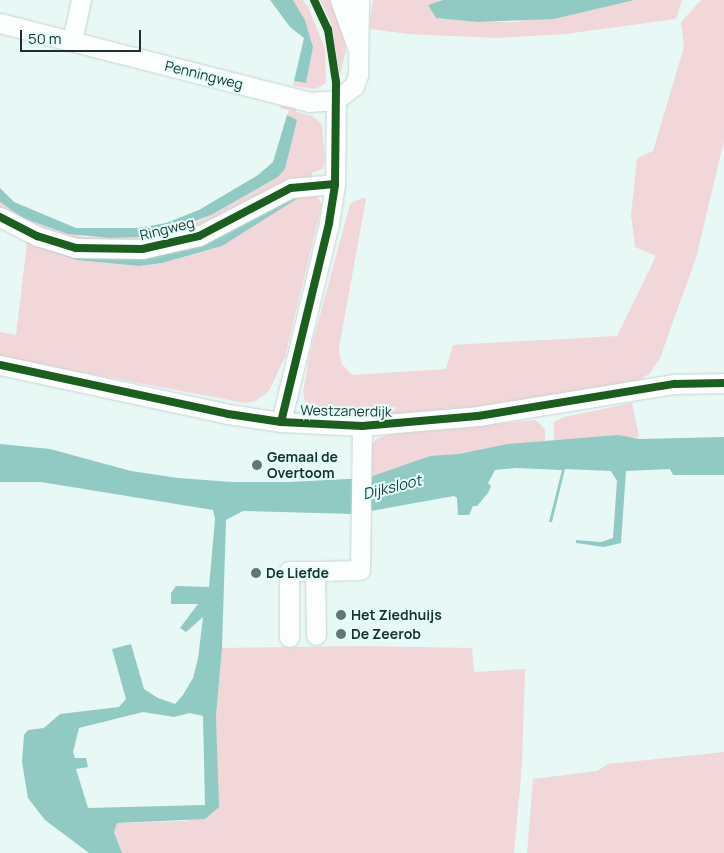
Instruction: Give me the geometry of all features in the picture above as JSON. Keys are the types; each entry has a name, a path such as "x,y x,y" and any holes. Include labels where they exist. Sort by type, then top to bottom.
{"street":[{"path":"72,41 81,0"},
{"path":"340,0 358,48"},
{"path":"281,422 329,223 335,184 336,100 354,86 358,75 359,0"},
{"name":"Penningweg","path":"0,23 309,102 336,100"},
{"name":"Ringweg","path":"0,218 37,236 76,248 142,249 199,236 291,188 335,184"},
{"name":"Westzanerdijk","path":"0,365 164,402 281,422 362,426 478,416 674,384 724,382"},
{"path":"289,637 289,571 360,570 362,426"},
{"path":"315,570 316,635"}],"shaded area":[{"path":"293,0 303,0 309,9 325,49 326,83 316,89 293,86 294,81 306,83 313,47 305,20"},
{"path":"320,0 332,0 341,24 346,50 340,75 331,23"},
{"path":"373,0 443,0 428,5 436,18 477,22 516,22 632,0 682,0 676,19 565,34 496,38 409,34 369,29"},
{"path":"701,0 724,0 724,141 696,258 660,358 649,374 633,384 473,410 321,417 306,406 303,392 310,353 349,208 351,203 363,198 366,199 339,348 341,363 352,375 446,369 453,345 617,336 656,256 635,247 631,215 637,158 653,151 684,47 681,22"},
{"path":"282,102 296,107 296,112 313,116 322,125 325,163 322,169 312,173 312,178 163,242 68,242 0,210 0,202 23,218 84,237 155,236 180,229 211,215 278,177 285,169 296,121 287,115 289,110 280,108"},
{"path":"315,193 322,204 285,357 269,391 256,401 245,403 0,357 0,332 16,335 27,243 77,260 139,266 162,263 216,248 295,200 254,214 206,244 172,253 137,260 78,257 132,254 272,201"},
{"path":"632,403 639,437 554,441 554,422 564,417"},
{"path":"536,420 545,430 545,441 459,454 367,478 365,455 376,439 390,434"},
{"path":"361,646 472,648 474,672 525,669 522,764 514,853 122,853 114,831 117,823 186,821 218,807 216,716 222,648"},
{"path":"724,752 724,853 527,853 533,779 597,771 608,764"}],"water":[{"path":"270,0 293,0 305,20 313,47 306,83 294,81 304,38 290,27"},
{"path":"443,0 634,0 554,19 477,22 436,18 428,5"},
{"path":"287,115 297,120 285,169 278,177 211,215 155,236 111,238 68,234 23,218 0,202 0,188 14,202 76,228 138,228 166,223 199,210 258,175 273,162"},
{"path":"298,192 295,200 222,246 162,263 139,266 77,260 26,243 28,240 78,257 144,259 206,244 254,214"},
{"name":"Dijksloot","path":"618,435 640,439 724,437 724,475 673,475 670,469 626,471 621,543 604,547 576,543 576,540 601,542 613,538 617,481 611,471 565,469 552,522 549,522 562,470 516,468 495,470 488,483 491,486 488,493 477,506 473,506 469,515 458,515 457,498 454,496 354,514 243,511 226,520 222,648 216,716 219,807 205,819 117,823 114,832 122,853 89,853 45,820 28,798 22,762 24,735 28,730 44,728 60,714 119,707 126,699 112,649 131,644 144,689 158,698 175,704 183,695 193,678 198,659 203,617 186,632 180,628 198,604 171,604 171,593 176,586 209,587 215,519 213,510 41,482 0,482 0,444 50,449 131,471 178,478 232,482 289,482 367,478 430,456 459,454 508,444","holes":["143,712 174,717 190,713 203,716 205,805 88,808 76,769 88,767 86,758 75,758 73,752 79,728"]}],"cycle path":[{"path":"281,422 329,223 335,184 336,82 328,30 314,0"},
{"path":"0,217 37,236 76,248 142,249 199,236 291,188 335,184"},
{"path":"0,365 228,414 281,422 362,426 478,416 674,384 724,383"}],"place":[{"name":"Gemaal de Overtoom","path":"257,465"},
{"name":"De Liefde","path":"256,573"},
{"name":"Het Ziedhuijs","path":"341,615"},
{"name":"De Zeerob","path":"341,634"}]}
